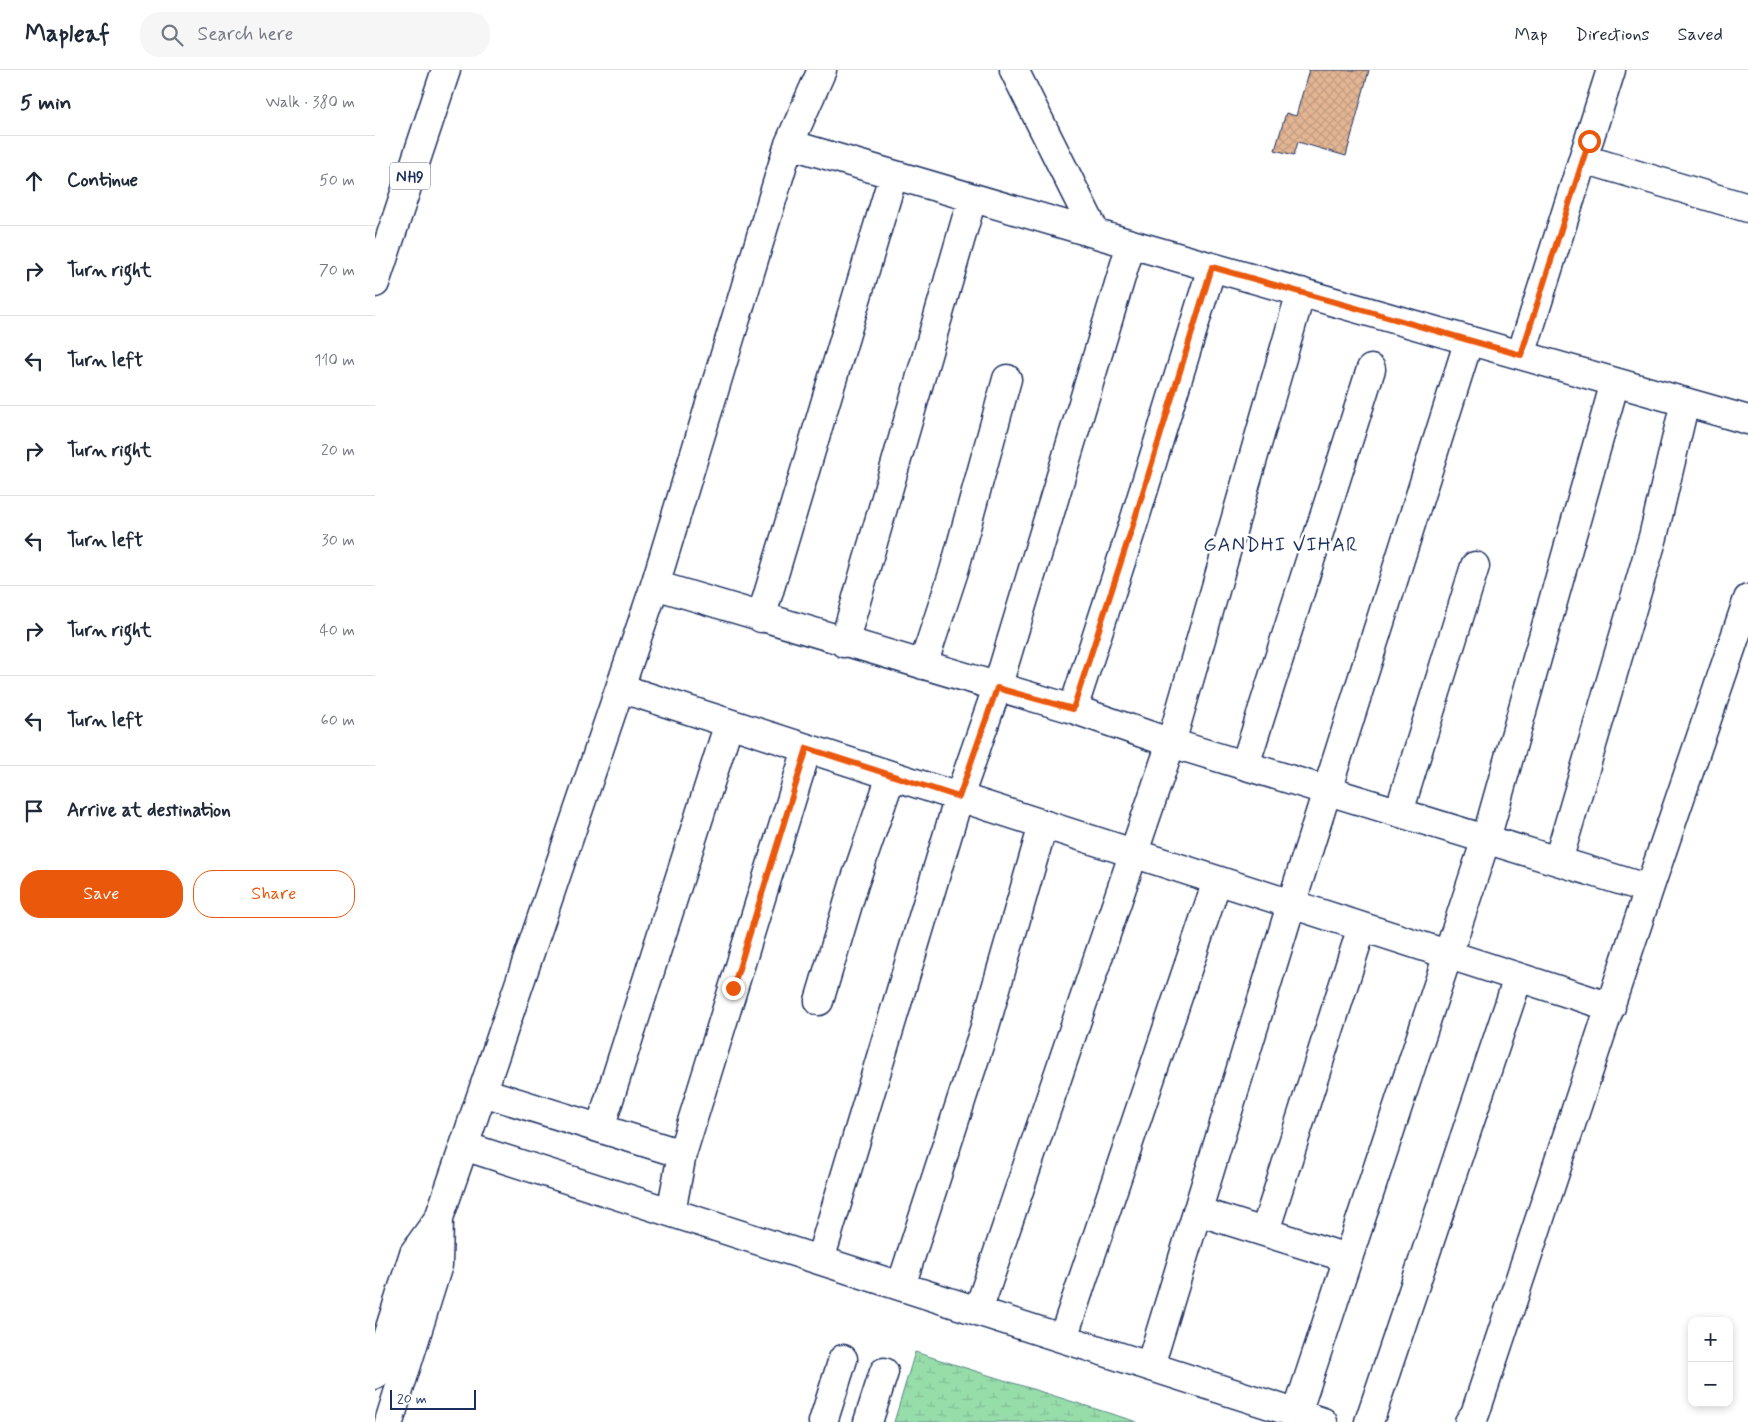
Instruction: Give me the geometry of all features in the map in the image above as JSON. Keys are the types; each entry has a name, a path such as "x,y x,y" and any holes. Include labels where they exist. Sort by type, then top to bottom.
{"main road":[{"name":"NH9","path":"375,283 446,70"},
{"path":"375,1375 414,1253 439,1218 483,1092 655,585 789,144 822,70"},
{"path":"1013,70 1095,232"},
{"path":"1521,355 1611,70"},
{"path":"789,144 972,199 1095,232 1131,244 1748,420"},
{"path":"1583,159 1747,204"},
{"path":"761,618 893,176"},
{"path":"844,643 972,199"},
{"path":"820,1260 959,797 997,688 1131,244"},
{"path":"1073,709 1132,528 1212,267"},
{"path":"978,1311 1171,743 1301,292"},
{"path":"1149,1366 1291,905 1469,340"},
{"path":"1245,765 1371,369"},
{"path":"923,665 954,571 1007,379"},
{"path":"1297,1414 1485,839 1615,382"},
{"path":"1558,861 1653,537 1685,402"},
{"path":"1399,812 1475,566"},
{"path":"655,585 844,643 1073,709 1171,743 1649,889"},
{"path":"1469,1422 1475,1414 1649,889 1748,599"},
{"path":"620,688 1611,1007"},
{"path":"600,1128 729,724"},
{"path":"671,1212 682,1154 807,748"},
{"path":"819,1001 854,884 891,776"},
{"path":"901,1286 984,1030 1043,825"},
{"path":"1063,1338 1217,881"},
{"path":"1265,1231 1362,927"},
{"path":"1369,1422 1519,978"},
{"path":"483,1092 682,1154"},
{"path":"464,1146 1323,1422"},
{"path":"1197,1210 1347,1258"},
{"path":"389,1422 438,1265 439,1218"},
{"path":"823,1422 843,1359"},
{"path":"868,1422 884,1372"}],"green space":[{"path":"915,1352 1137,1422 894,1422"}],"building":[{"path":"1309,70 1369,70 1346,156 1298,142 1294,155 1275,150 1286,113 1296,116"}],"district":[{"name":"GANDHI VIHAR","path":"1281,544"}],"route":[{"path":"733,988 807,748 959,797 997,688 1073,709 1132,528 1212,267 1521,355 1589,141"}]}
